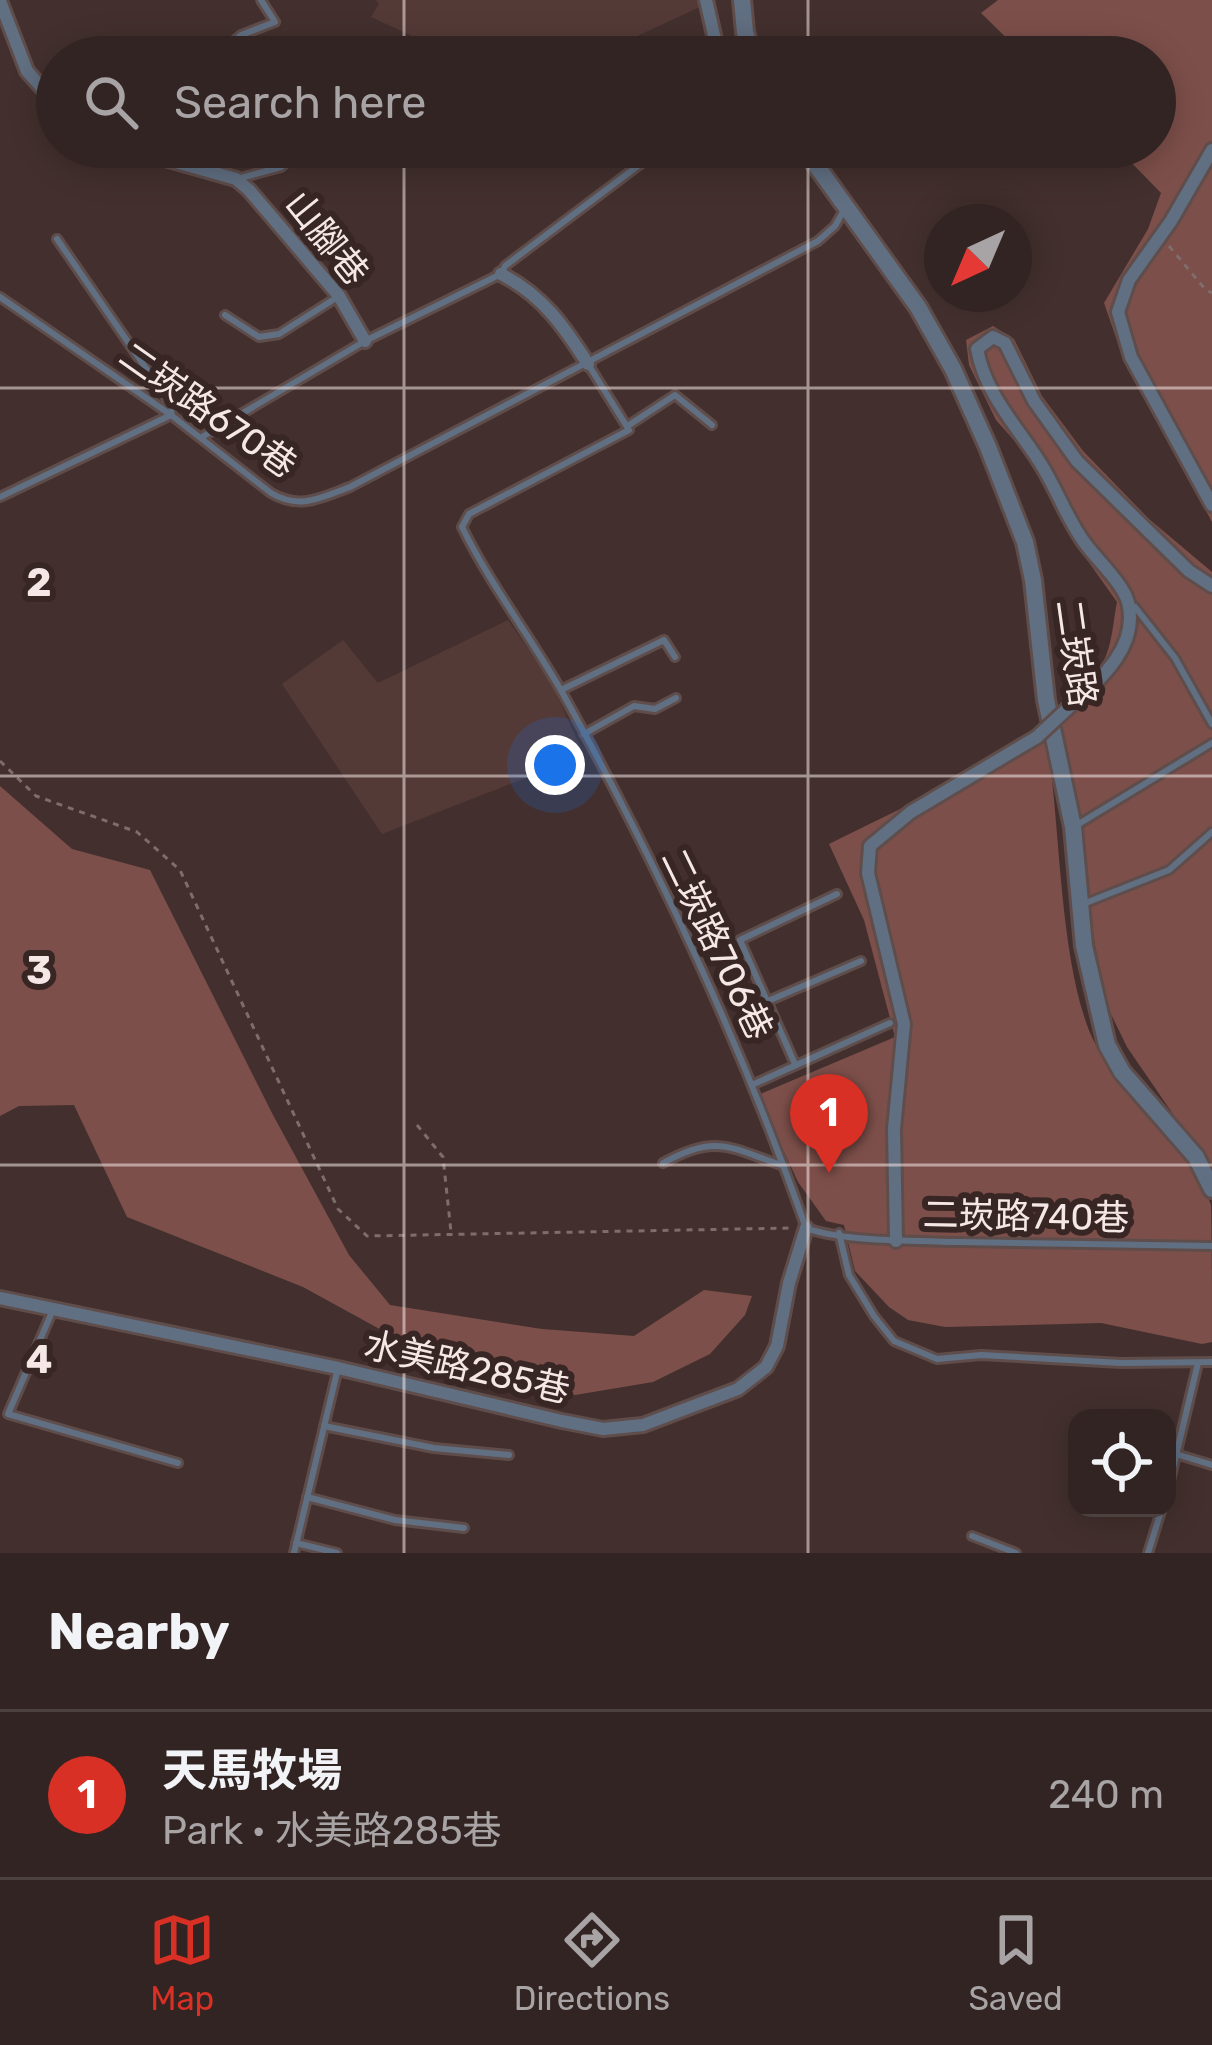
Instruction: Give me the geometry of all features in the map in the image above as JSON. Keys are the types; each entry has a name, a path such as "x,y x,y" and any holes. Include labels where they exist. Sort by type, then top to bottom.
{"street":[{"path":"706,0 714,36"},
{"path":"742,0 746,36"},
{"path":"0,1 27,70 36,80"},
{"path":"1212,150 1171,221 1129,280 1118,312 1132,356 1212,505"},
{"name":"山腳巷","path":"197,168 236,179 249,190 339,296 365,341"},
{"name":"二崁路","path":"818,168 918,307 953,369 1025,542 1046,700 1073,827 1084,946 1107,1045 1122,1072 1196,1156 1212,1189"},
{"path":"501,274 529,289 554,313 588,364"},
{"path":"896,1241 894,1129 904,1024 868,873 870,846 911,812 1037,737 1114,667 1128,626 1128,600 1081,538 1039,460 1006,418 980,369 977,349 993,337 1005,343 1034,401 1077,461 1189,571 1212,586"},
{"name":"水美路285巷","path":"0,1298 603,1429 643,1425 739,1389 766,1367 777,1346 806,1228"}],"lane":[{"path":"240,36 275,22 261,0"},
{"name":"山腳巷","path":"236,179 273,168"},
{"path":"200,438 365,341 501,274 558,223 634,168"},
{"name":"二崁路670巷","path":"0,297 171,416 271,493 287,502 308,503 350,487 818,241 836,226 846,207"},
{"path":"0,497 171,416 172,406 57,239"},
{"path":"225,315 260,338 279,334 339,296"},
{"path":"588,364 629,425 675,394 712,425"},
{"name":"二崁路706巷","path":"629,425 629,430 469,514 462,527 584,734 754,1084 806,1228"},
{"path":"1135,607 1175,658 1212,724"},
{"path":"561,690 664,640 675,657"},
{"path":"584,734 634,706 655,709 676,698"},
{"path":"1073,827 1212,743"},
{"path":"1080,905 1169,870 1212,832"},
{"path":"795,1064 740,940 837,894"},
{"path":"768,1001 861,961"},
{"path":"754,1084 890,1023"},
{"path":"663,1163 693,1146 715,1143 784,1166"},
{"path":"806,1228 827,1236 839,1233 849,1275 874,1316 894,1341 938,1359 981,1355 1212,1362"},
{"name":"二崁路740巷","path":"839,1233 896,1241 1212,1246"},
{"path":"53,1309 8,1414 178,1463"},
{"path":"1176,1464 1198,1363"},
{"path":"294,1553 338,1368"},
{"path":"324,1426 434,1448 509,1455"},
{"path":"1179,1455 1212,1466"},
{"path":"307,1497 395,1520 464,1528"},
{"path":"1148,1553 1159,1517"},
{"path":"973,1536 1016,1553"},
{"path":"296,1543 338,1553"}],"path":[{"path":"1163,238 1204,290 1212,293"},
{"path":"0,761 35,796 137,832 180,870 338,1209 367,1236 806,1228"},
{"path":"417,1125 442,1156 452,1234"}],"shaded area":[{"path":"376,0 705,0 704,5 637,36 412,36 371,17 379,4"},
{"path":"998,0 1212,0 1212,522 1122,355 1104,303 1148,229 1161,193 1137,168 1176,168 1176,36 1005,36 981,13"},
{"path":"993,326 1014,339 1042,396 1083,451 1149,519 1212,572 1212,1171 1127,1047 1106,1004 1068,752 1051,771 1067,934 1087,1025 1114,1073 1185,1158 1211,1205 1212,1342 1202,1344 1101,1323 945,1327 908,1320 855,1271 844,1225 826,1221 798,1182 758,1095 895,1037 864,920 829,844 938,790 1014,745 1078,694 1108,652 1117,602 1073,540 1028,456 996,420 969,365 966,340"},
{"path":"508,620 551,682 584,755 382,834 282,684 343,640 378,683"},
{"path":"0,786 72,849 150,870 349,1255 390,1305 542,1329 634,1336 704,1290 752,1296 745,1315 710,1354 653,1382 575,1395 388,1347 385,1332 303,1287 127,1217 74,1105 19,1106 0,1116"}],"place":[{"name":"天馬牧場","path":"829,1173"}]}
